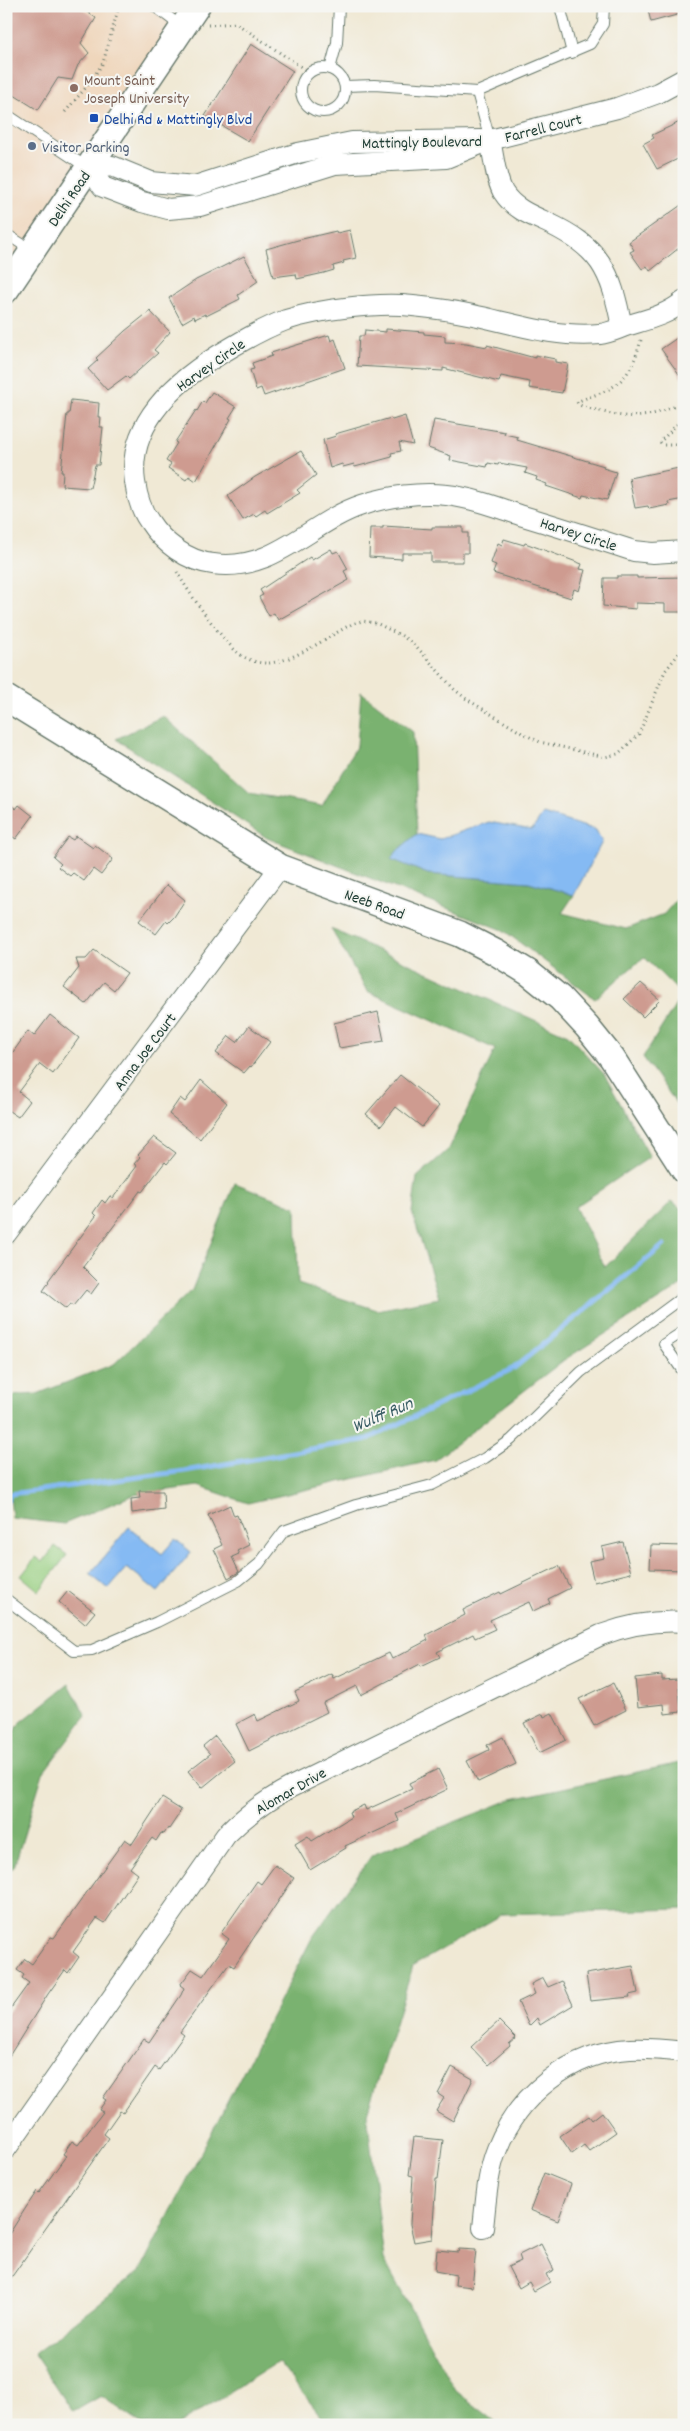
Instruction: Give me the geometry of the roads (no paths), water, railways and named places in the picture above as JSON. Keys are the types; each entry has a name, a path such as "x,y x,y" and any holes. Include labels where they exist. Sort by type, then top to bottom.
{"street":[{"name":"Delhi Road","path":"6,290 196,6"},
{"name":"Farrell Court","path":"630,325 603,265 588,246 572,234 529,215 512,204 503,191 490,140 617,108 658,94 684,79"},
{"name":"Mattingly Boulevard","path":"88,169 103,187 168,209 200,206 335,164 446,158 490,140"},
{"name":"Harvey Circle","path":"684,301 658,317 616,331 600,334 569,335 411,305 379,305 316,313 286,320 257,333 190,375 170,393 152,414 140,435 135,449 133,469 137,493 145,515 156,532 181,552 209,564 244,565 263,559 295,543 341,513 363,504 425,494 449,495 491,505 634,551 653,553 684,551"},
{"name":"Neeb Road","path":"6,698 280,867 460,934 495,952 529,973 560,998 588,1027 606,1050 684,1170"},
{"name":"Anna Joe Court","path":"6,1234 280,867"},
{"name":"Alomar Drive","path":"6,2149 226,1835 244,1817 266,1800 291,1787 601,1634 623,1627 653,1622 684,1622"},
{"path":"483,2228 490,2173 496,2150 520,2108 538,2090 573,2066 606,2053 629,2049 684,2052"}],"lane":[{"path":"154,6 182,26"},
{"path":"330,69 337,43 338,6"},
{"path":"560,6 572,54"},
{"path":"345,86 374,85 477,92 572,54 590,44 603,24 604,6"},
{"path":"322,68 330,69 342,79 345,86 344,98 339,106 332,111 316,111 310,108 302,94 305,79 310,73 322,68"},
{"path":"477,92 490,140"},
{"path":"6,114 88,169"},
{"path":"6,234 33,251"},
{"path":"6,1599 74,1651 92,1650 157,1622 238,1581 259,1564 284,1531 356,1505 432,1485 485,1458 511,1440 581,1372 684,1296"},
{"path":"684,1331 664,1344 684,1373"}],"water":[{"path":"543,814 596,830 602,842 574,895 529,882 428,874 391,859 398,850 417,834 440,839 489,822 532,830"},
{"path":"129,1527 162,1554 175,1539 191,1552 158,1592 127,1567 108,1589 90,1574"}],"waterway":[{"name":"Wulff Run","path":"6,1503 10,1494 185,1471 368,1439 514,1368 664,1245"}],"place":[{"name":"Mount Saint Joseph University","path":"74,88"},
{"name":"Delhi Rd & Mattingly Blvd","path":"94,118"},
{"name":"Visitor Parking","path":"32,146"}]}
